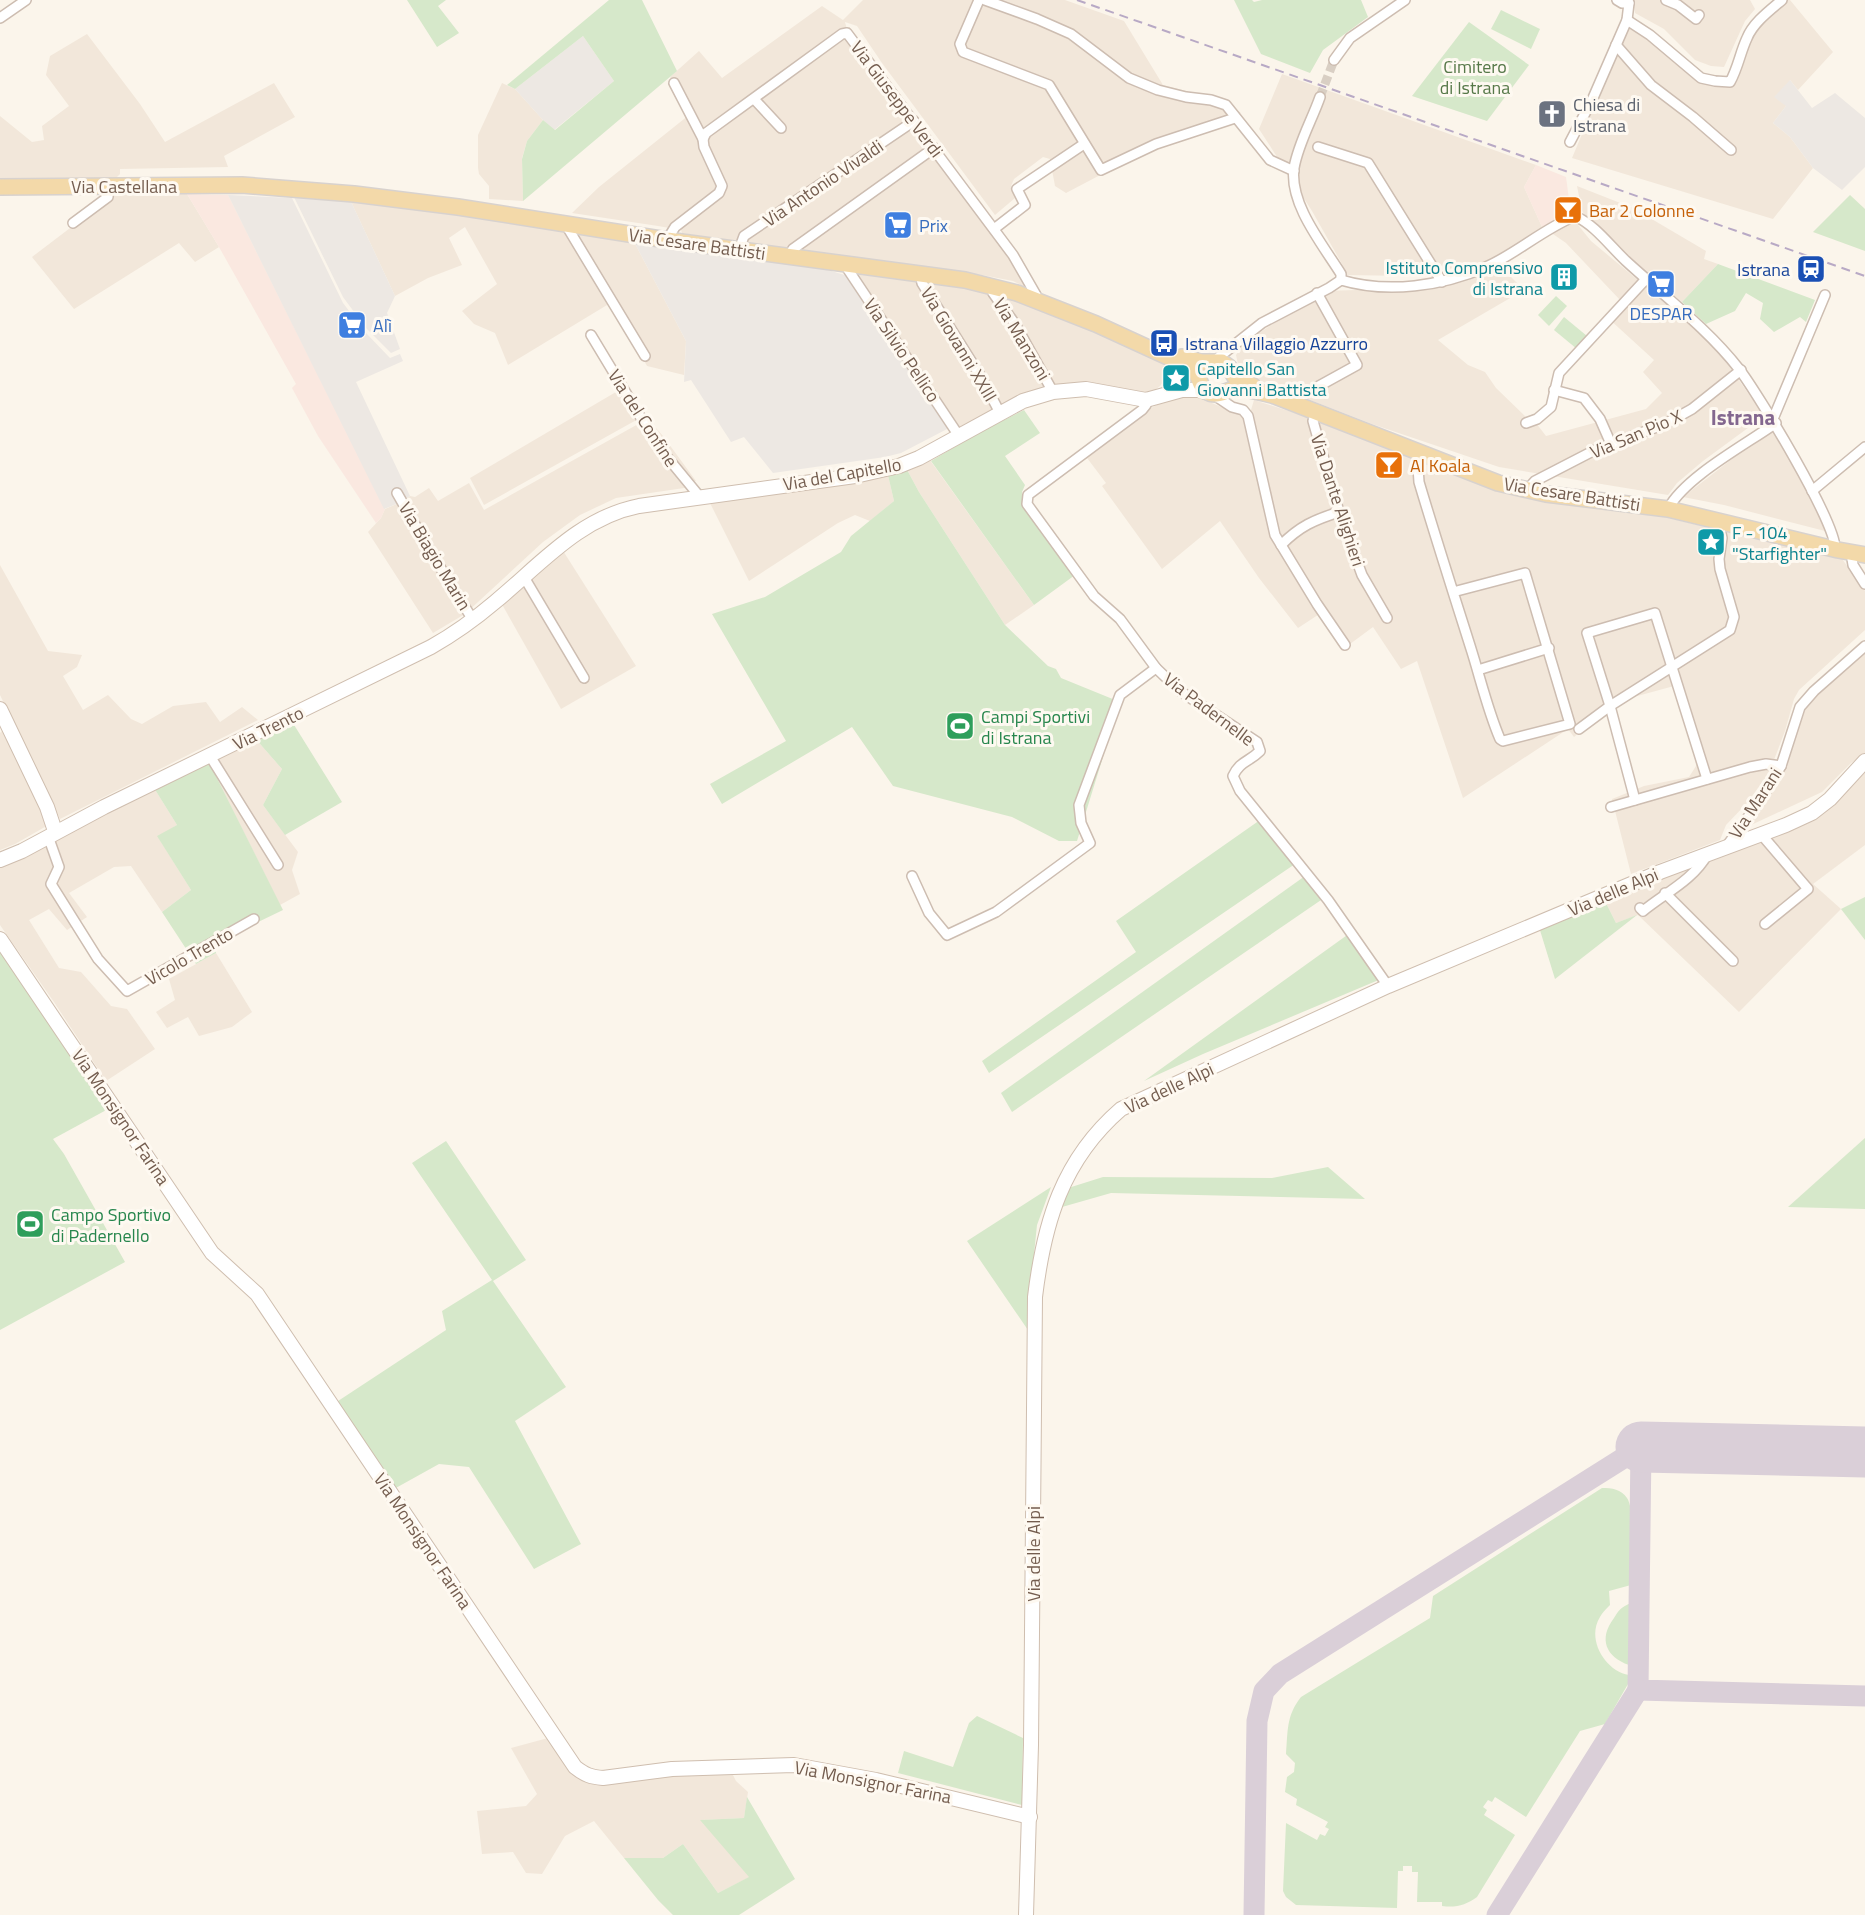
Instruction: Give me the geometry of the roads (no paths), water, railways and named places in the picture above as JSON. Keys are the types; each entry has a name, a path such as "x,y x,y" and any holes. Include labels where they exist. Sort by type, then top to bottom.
{"main road":[{"name":"Via Cesare Battisti","path":"248,186 270,186 414,201 566,225 671,234 739,250 991,285 1136,342 1192,368 1200,377 1202,387 1210,393 1227,395 1242,389 1275,396"},
{"name":"Via Castellana","path":"0,187 248,186"},
{"name":"Via Cesare Battisti","path":"1136,342 1193,360 1222,362 1241,381 1486,480 1527,490 1668,509 1849,552"},
{"path":"1200,377 1204,366 1211,362"},
{"path":"1227,395 1233,382 1232,372"}],"street":[{"path":"0,18 26,0"},
{"path":"979,0 960,44 963,52 1049,85 1101,170 1156,144 1235,118"},
{"path":"985,0 1071,34 1129,78 1158,90 1226,105 1270,160 1294,171"},
{"path":"1334,60 1350,38 1405,0"},
{"path":"1570,142 1627,20 1631,2 1622,3 1617,0"},
{"path":"1666,0 1678,5 1696,19 1699,15"},
{"path":"1627,20 1650,35 1701,78 1730,82 1738,69 1747,36 1760,19 1782,0"},
{"name":"Via Giuseppe Verdi","path":"703,139 706,133 842,34 847,33 994,229 1025,274 1036,295 1035,301"},
{"path":"1616,45 1651,85 1731,150"},
{"path":"671,234 722,189 722,182 704,147 703,139 674,83"},
{"path":"1320,97 1294,171 1296,193 1305,218 1341,274 1341,280"},
{"path":"754,99 781,128"},
{"name":"Via Antonio Vivaldi","path":"739,250 744,236 914,121"},
{"path":"994,229 1025,205 1017,189 1084,144"},
{"path":"1318,147 1368,163 1442,282"},
{"path":"788,257 793,249 934,148"},
{"path":"72,223 108,197 109,186"},
{"path":"1211,362 1262,323 1341,280 1381,287 1442,282 1486,267 1575,216 1586,221 1724,350 1741,370 1774,421 1812,491 1835,541 1849,552 1852,564 1865,584"},
{"path":"566,225 645,356"},
{"name":"Via Silvio Pellico","path":"845,265 959,436"},
{"name":"Via Giovanni XXIII","path":"920,274 922,283 981,377 1000,413"},
{"path":"1526,423 1537,419 1551,407 1559,373 1646,279"},
{"name":"Via Manzoni","path":"991,285 993,293 1015,324 1053,392"},
{"path":"1297,404 1299,398 1357,365 1317,293"},
{"path":"1668,509 1684,489 1697,478 1774,421 1825,295"},
{"name":"Via del Confine","path":"591,335 657,446 700,497"},
{"path":"1232,372 1229,356 1236,344"},
{"name":"Via San Pio X","path":"1527,490 1535,481 1611,444 1665,424 1692,409 1741,370"},
{"path":"1150,399 1170,388 1197,381 1200,377"},
{"name":"Via del Capitello","path":"588,525 623,509 877,472 919,458 1023,401 1053,392 1086,389 1150,399 1182,390 1210,393"},
{"path":"1554,390 1584,398 1600,419 1611,444"},
{"path":"1227,395 1245,411 1250,419 1275,535 1345,645"},
{"name":"Via Padernelle","path":"1150,399 1142,410 1029,495 1027,504 1094,597 1120,619 1156,668 1180,691 1257,742 1260,751 1238,765 1233,776 1240,791 1328,900 1388,986"},
{"name":"Via Dante Alighieri","path":"1316,411 1313,421 1339,512 1362,575 1387,618"},
{"path":"1812,491 1865,447"},
{"path":"1422,454 1418,467 1419,482 1453,592 1498,734 1503,741 1568,725 1570,722 1525,573 1453,592"},
{"name":"Via Biagio Marin","path":"397,493 473,620"},
{"path":"1281,545 1295,531 1311,521 1339,512"},
{"path":"1579,729 1610,706 1730,630 1734,617 1719,559 1722,537 1718,520"},
{"name":"Via Trento","path":"0,860 431,647 473,620 572,535 588,525"},
{"path":"1721,546 1738,525"},
{"path":"524,577 584,678"},
{"path":"1635,800 1610,706 1587,633 1654,613 1707,779"},
{"name":"Via Marani","path":"1726,847 1760,801 1781,766 1800,707 1814,691 1865,646"},
{"path":"1478,670 1549,648"},
{"path":"912,876 929,913 947,935 996,912 1090,843 1081,822 1079,805 1120,695 1156,668"},
{"path":"0,709 47,807 52,833"},
{"path":"210,756 278,865"},
{"name":"Via delle Alpi","path":"1026,1915 1030,1816 1035,1297 1040,1257 1058,1197 1083,1148 1121,1109 1388,986 1812,813 1830,799 1865,761"},
{"path":"1611,807 1750,767 1766,764 1781,766"},
{"name":"Vicolo Trento","path":"52,833 58,867 51,884 98,959 127,991 254,919"},
{"path":"1761,834 1808,889 1765,924"},
{"path":"1640,908 1642,911 1694,873 1707,854"},
{"path":"1665,893 1733,961"},
{"name":"Via Monsignor Farina","path":"0,939 212,1253 257,1294 575,1767 592,1778 603,1778 672,1769 794,1765 876,1780 1030,1816"}],"tunnel":[{"path":"1320,97 1334,60"}],"railway":[{"path":"1077,0 1865,276"}],"place":[{"name":"Chiesa di Istrana","path":"1552,114"},
{"name":"Bar 2 Colonne","path":"1568,210"},
{"name":"Prix","path":"898,225"},
{"name":"Istrana","path":"1811,269"},
{"name":"Istituto Comprensivo di Istrana","path":"1564,277"},
{"name":"DESPAR","path":"1661,284"},
{"name":"Alì","path":"352,325"},
{"name":"Istrana Villaggio Azzurro","path":"1164,343"},
{"name":"Capitello San Giovanni Battista","path":"1176,378"},
{"name":"Al Koala","path":"1389,465"},
{"name":"F - 104 \"Starfighter\"","path":"1711,542"},
{"name":"Campi Sportivi di Istrana","path":"960,726"},
{"name":"Campo Sportivo di Padernello","path":"30,1224"}],"district":[{"name":"Istrana","path":"1743,417"}],"park label":[{"name":"Cimitero di Istrana","path":"1475,76"}]}
